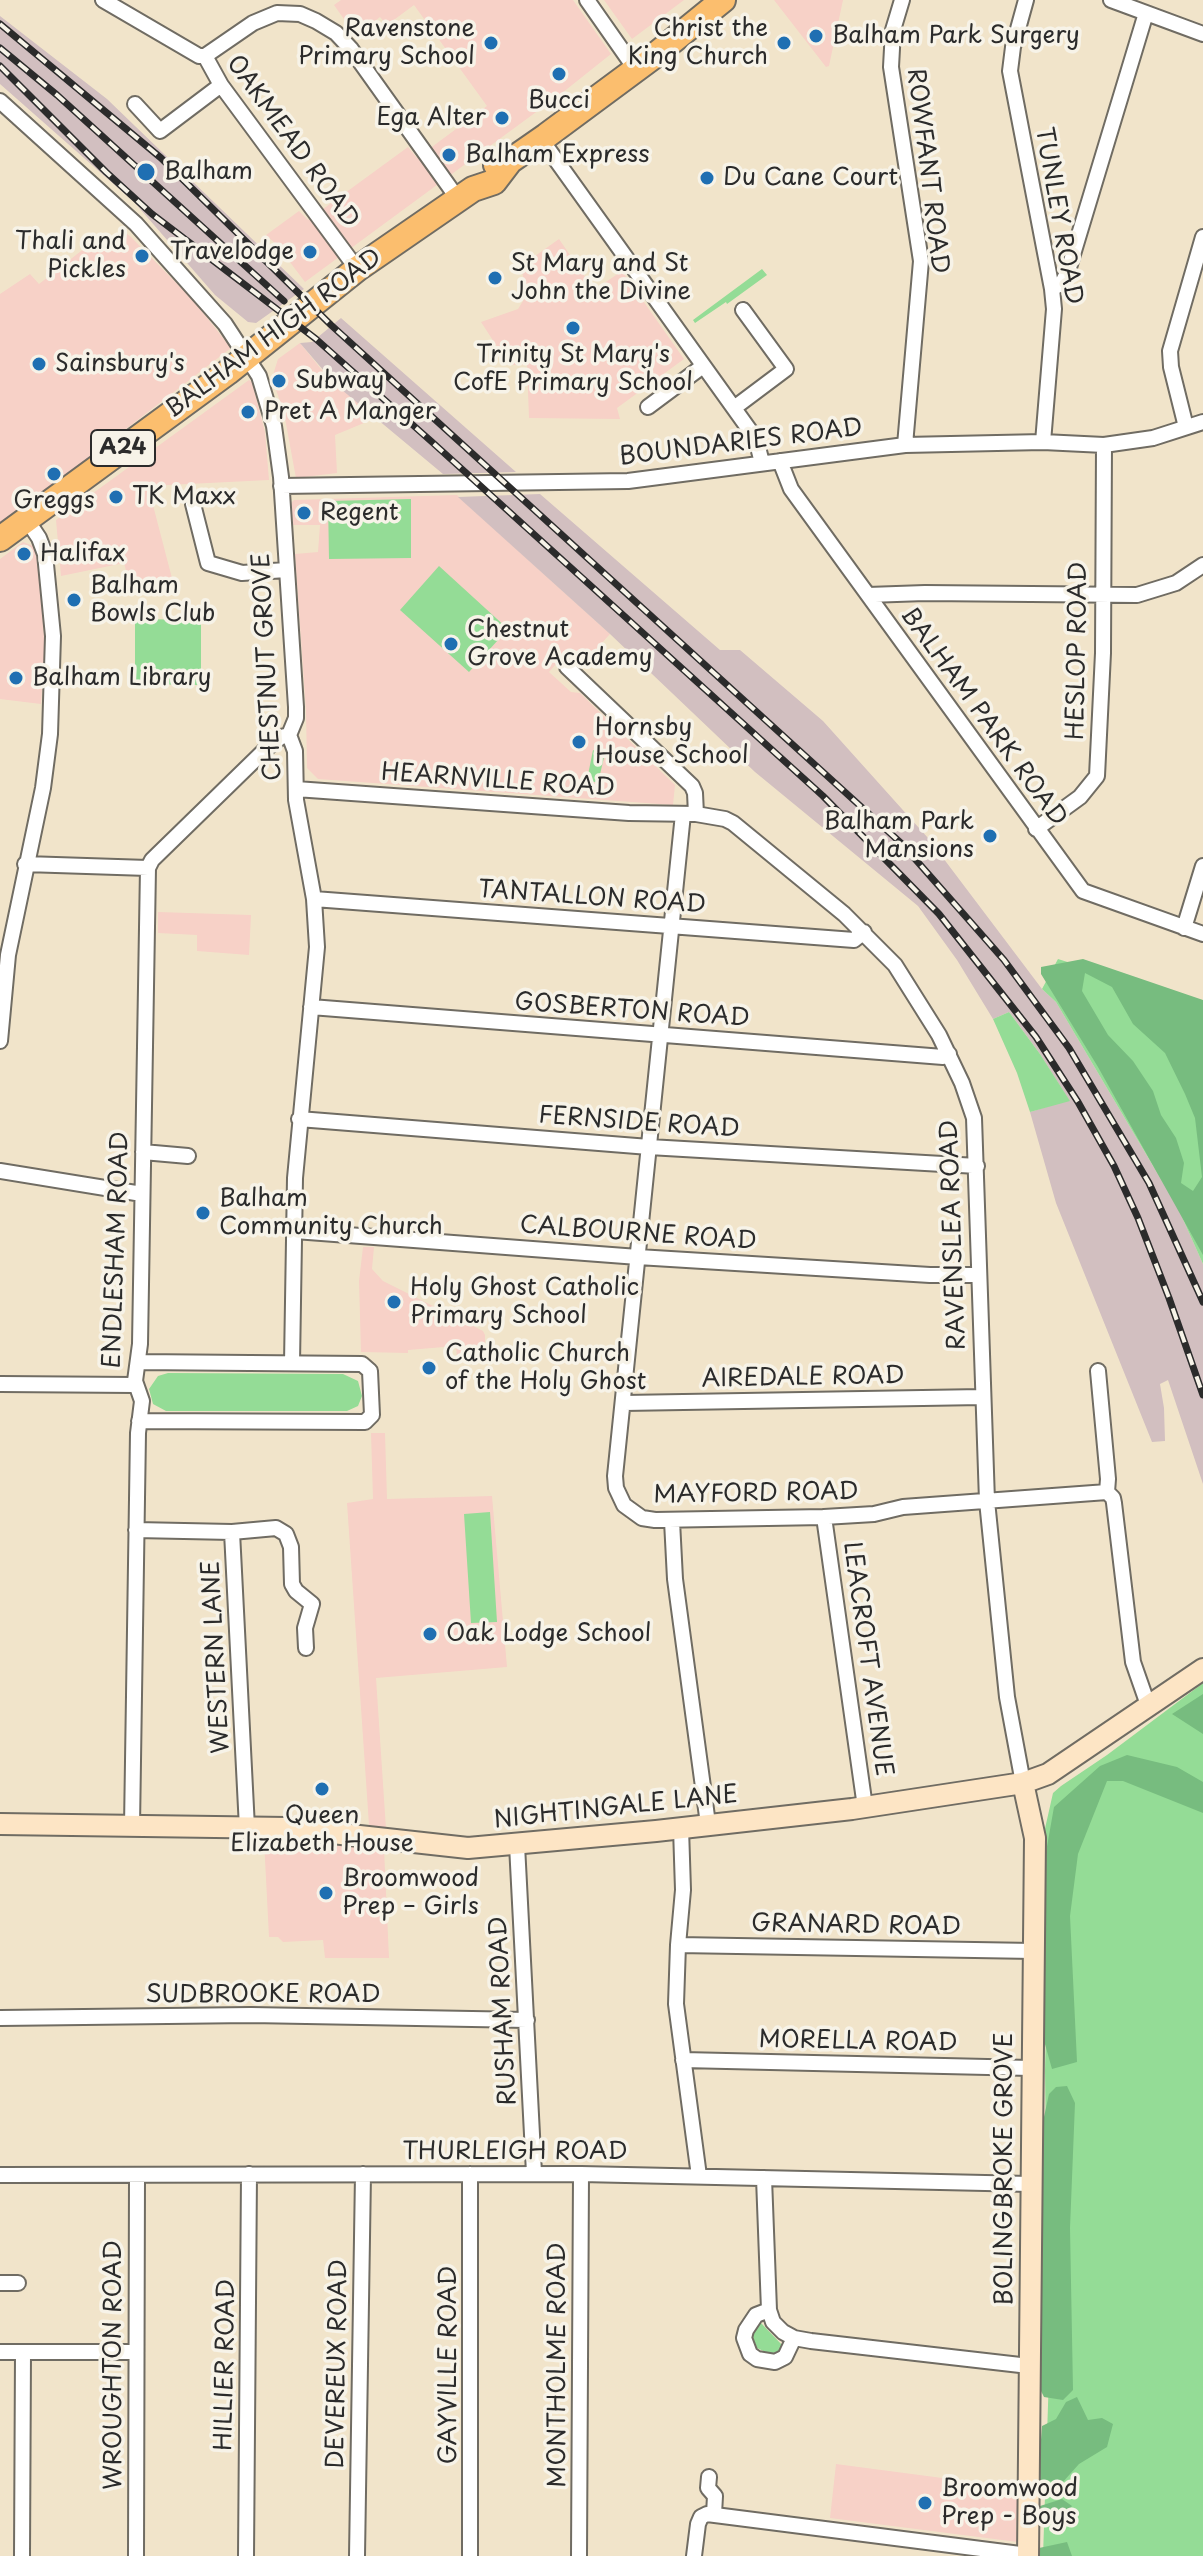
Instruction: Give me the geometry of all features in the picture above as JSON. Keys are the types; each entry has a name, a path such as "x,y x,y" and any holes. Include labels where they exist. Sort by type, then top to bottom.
{"highway":[{"name":"BALHAM HIGH ROAD","path":"0,539 248,356 357,269 466,194 494,182 510,161 636,70 723,0"}],"main road":[{"name":"NIGHTINGALE LANE","path":"0,1824 247,1828 352,1834 468,1848 865,1807 1023,1783 1048,1774 1203,1669"},
{"name":"BOLINGBROKE GROVE","path":"1023,1783 1035,1838 1028,2555"}],"street":[{"name":"OAKMEAD ROAD","path":"103,0 199,56 205,56 221,85 357,269"},
{"path":"587,0 636,70"},
{"name":"ROWFANT ROAD","path":"902,0 891,44 891,67 921,261 905,445"},
{"name":"TUNLEY ROAD","path":"1026,0 1010,71 1052,289 1053,319 1043,442"},
{"path":"1111,0 1203,34"},
{"path":"205,56 253,23 277,13 300,14 316,21 336,33 351,49 466,194"},
{"path":"1052,289 1062,283 1068,271 1146,13"},
{"path":"135,104 160,131 221,85"},
{"name":"CHESTNUT GROVE","path":"0,101 141,229 231,331 261,381 274,426 296,707 296,718 289,735 295,751 296,789 314,899 317,947 299,1119 292,1363"},
{"path":"541,139 758,443 762,463"},
{"path":"1186,427 1170,351 1203,237"},
{"path":"734,408 786,369 743,310"},
{"path":"648,407 703,366"},
{"name":"BOUNDARIES ROAD","path":"281,486 628,481 905,445 1043,442 1104,445 1153,438 1203,422"},
{"name":"HESLOP ROAD","path":"1036,829 1080,797 1097,776 1104,445"},
{"name":"BALHAM PARK ROAD","path":"780,461 791,489 1083,891 1203,934"},
{"path":"193,504 208,563 242,573 286,570"},
{"path":"0,1041 8,955 43,788 50,734 53,659 45,554 27,520"},
{"path":"868,595 1137,595 1176,583 1203,565"},
{"path":"567,667 692,786 695,793 690,814"},
{"path":"25,864 148,868 152,860 268,747 289,735"},
{"name":"HEARNVILLE ROAD","path":"296,789 690,814"},
{"name":"MAYFORD ROAD","path":"690,814 673,926 615,1476 624,1505 642,1518 672,1521 824,1517 874,1514 903,1507 1107,1492"},
{"name":"RAVENSLEA ROAD","path":"690,814 715,816 733,823 883,951 914,992 949,1054 974,1118 987,1501 1007,1697 1023,1783"},
{"path":"1184,928 1203,866"},
{"name":"ENDLESHAM ROAD","path":"132,1826 136,1530 142,1401 135,1385 138,1362 148,868"},
{"name":"TANTALLON ROAD","path":"314,899 854,940 864,932"},
{"name":"GOSBERTON ROAD","path":"311,1007 943,1057 949,1054"},
{"name":"FERNSIDE ROAD","path":"299,1119 649,1147 977,1166"},
{"path":"143,1152 188,1156"},
{"path":"0,1171 142,1194"},
{"name":"CALBOURNE ROAD","path":"295,1231 638,1257 930,1275 979,1275"},
{"path":"138,1362 365,1365 370,1376 372,1415 365,1422 139,1421"},
{"path":"1098,1371 1107,1492 1114,1503 1133,1662 1148,1705"},
{"path":"0,1384 135,1385"},
{"name":"AIREDALE ROAD","path":"624,1403 982,1397"},
{"name":"LEACROFT AVENUE","path":"824,1517 865,1807"},
{"path":"672,1521 675,1579 708,1824"},
{"path":"232,1532 276,1528 286,1534 291,1547 292,1584 312,1604 305,1628 306,1648"},
{"name":"WESTERN LANE","path":"136,1530 232,1532 247,1828"},
{"path":"681,1828 683,1890 676,2004 699,2176"},
{"name":"RUSHAM ROAD","path":"517,1845 534,2173"},
{"name":"GRANARD ROAD","path":"678,1945 1034,1951"},
{"name":"SUDBROOKE ROAD","path":"0,2018 251,2015 527,2020"},
{"name":"MORELLA ROAD","path":"683,2060 1031,2068"},
{"name":"THURLEIGH ROAD","path":"0,2175 534,2173 1030,2184"},
{"name":"HILLIER ROAD","path":"246,2556 249,2174"},
{"name":"DEVEREUX ROAD","path":"357,2556 363,2174"},
{"name":"GAYVILLE ROAD","path":"470,2174 470,2556"},
{"name":"MONTHOLME ROAD","path":"579,2556 581,2174"},
{"name":"WROUGHTON ROAD","path":"136,2556 137,2175"},
{"path":"764,2178 769,2310 773,2322 783,2332 794,2338 1029,2366"},
{"path":"0,2283 18,2283"},
{"path":"769,2310 756,2315 746,2330 744,2338 750,2354 757,2359 775,2362 785,2357 794,2338"},
{"path":"0,2352 136,2352"},
{"path":"22,2556 23,2352"},
{"path":"709,2477 708,2488 715,2496 714,2514"},
{"path":"694,2556 701,2517 707,2514 1028,2555"}],"shaded area":[{"path":"341,0 573,0 611,54 305,282 266,235 299,211 308,220 408,147 417,158 487,106 414,5 387,25 380,17 356,36 334,5"},
{"path":"604,0 684,0 632,39"},
{"name":"Balham Park Surgery","path":"774,0 843,0 829,66 826,67"},
{"path":"0,16 107,99 304,289 256,323 248,322 215,295 134,202 0,84"},
{"path":"104,233 109,239 116,233 126,233 131,237 193,300 231,348 0,526 0,294 30,274 39,284"},
{"name":"Trinity St Mary's CofE Primary School","path":"559,239 594,290 622,271 684,359 617,408 620,419 529,418 527,365 509,365 481,322 518,309 525,287 521,266"},
{"path":"341,318 516,472 443,474 336,385 300,343 312,342"},
{"path":"300,343 325,374 376,418 335,435 337,473 296,478 284,413 272,378 278,359"},
{"path":"249,380 265,432 269,480 148,486 173,582 131,590 124,563 61,576 56,520"},
{"path":"540,494 720,650 740,650 823,721 928,838 1042,989 1056,1002 1178,1208 1203,1264 1203,1484 1168,1380 1160,1384 1165,1441 1152,1442 1056,1203 1030,1112 1069,1100 1040,1054 1009,1012 993,1019 957,960 918,906 755,772 610,634 458,497"},
{"name":"Chestnut Grove Academy","path":"457,495 610,634 580,667 565,654 549,672 571,692 580,693 675,785 673,805 318,779 307,768 295,554 318,552 320,525 293,525 291,503 294,500"},
{"path":"23,542 36,547 38,561 45,649 41,704 0,699 0,559"},
{"path":"158,912 251,915 249,955 197,951 197,935 158,933"},
{"name":"Holy Ghost Catholic Primary School","path":"363,1247 374,1247 372,1269 383,1281 483,1331 485,1360 457,1358 456,1346 408,1350 408,1353 361,1352 359,1281"},
{"name":"Oak Lodge School","path":"371,1433 385,1433 387,1499 492,1496 507,1667 376,1678 386,1829 369,1825 347,1503 373,1499"},
{"name":"Broomwood Prep – Girls","path":"264,1840 384,1849 389,1958 325,1958 323,1940 283,1942 278,1937 269,1937"},
{"name":"Broomwood Prep - Boys","path":"836,2464 1018,2488 1018,2542 830,2518"}],"green space":[{"path":"762,269 767,275 695,323 693,320"},
{"path":"411,499 411,558 329,559 328,501"},
{"path":"439,566 508,629 469,672 400,610"},
{"path":"135,619 201,620 201,685 135,684"},
{"path":"593,750 605,753 598,783 587,780"},
{"path":"1058,959 1203,1005 1203,1264 1178,1208 1056,1002 1042,989"},
{"path":"1083,959 1203,1000 1203,1255 1098,1067 1041,974 1041,967","holes":["1085,973 1112,987 1133,1024 1165,1053 1195,1118 1202,1177 1193,1191 1181,1183 1184,1163 1176,1138 1161,1115 1153,1091 1133,1061 1108,1035 1082,991"]},
{"path":"1009,1012 1070,1101 1030,1112 993,1019"},
{"path":"168,1373 343,1374 358,1381 362,1396 358,1406 347,1411 166,1411 153,1404 149,1389 158,1376"},
{"path":"490,1512 497,1622 471,1623 464,1514"},
{"path":"1203,1683 1203,2556 1043,2556 1049,2375 1045,2070 1048,1952 1044,1833 1053,1793"},
{"path":"1203,1694 1203,1734 1172,1714"},
{"path":"1127,1755 1177,1767 1203,1782 1203,1813 1123,1781 1107,1781 1078,1854 1070,1916 1077,2062 1052,2069 1041,2030 1039,1892 1054,1807 1100,1766"},
{"path":"1067,2086 1075,2103 1070,2228 1073,2390 1063,2400 1044,2397 1040,2389 1042,2126 1049,2094 1056,2087"},
{"path":"757,2322 783,2346 782,2350 770,2354 757,2348 752,2335"},
{"path":"1077,2397 1088,2420 1102,2418 1113,2424 1107,2447 1079,2464 1062,2483 1038,2480 1042,2426 1056,2419 1066,2402"},
{"path":"1062,2499 1072,2506 1064,2516 1052,2521 1040,2518 1040,2506"},
{"path":"1067,2542 1072,2556 1039,2556 1039,2548"}],"railway":[{"path":"0,24 161,158 331,325 901,843 1004,960 1069,1048 1149,1183 1203,1302"},
{"path":"0,48 57,95 284,301"},
{"path":"0,66 152,214 316,339 432,442 823,796 939,914 1036,1037 1114,1166 1138,1218 1203,1395"}],"place":[{"name":"Balham Park Surgery","path":"816,36"},
{"name":"Ravenstone Primary School","path":"491,43"},
{"name":"Christ the King Church","path":"784,43"},
{"name":"Bucci","path":"559,74"},
{"name":"Ega Alter","path":"502,118"},
{"name":"Balham Express","path":"449,155"},
{"name":"Balham","path":"146,172"},
{"name":"Du Cane Court","path":"707,178"},
{"name":"Travelodge","path":"310,252"},
{"name":"Thali and Pickles","path":"142,256"},
{"name":"St Mary and St John the Divine","path":"495,278"},
{"name":"Trinity St Mary's CofE Primary School","path":"573,328"},
{"name":"Sainsbury's","path":"39,364"},
{"name":"Subway","path":"279,381"},
{"name":"Pret A Manger","path":"248,412"},
{"name":"Greggs","path":"54,474"},
{"name":"TK Maxx","path":"116,497"},
{"name":"Regent","path":"304,513"},
{"name":"Halifax","path":"24,554"},
{"name":"Balham Bowls Club","path":"74,600"},
{"name":"Chestnut Grove Academy","path":"451,644"},
{"name":"Balham Library","path":"16,678"},
{"name":"Hornsby House School","path":"579,742"},
{"name":"Balham Park Mansions","path":"990,836"},
{"name":"Balham Community Church","path":"203,1213"},
{"name":"Holy Ghost Catholic Primary School","path":"394,1302"},
{"name":"Catholic Church of the Holy Ghost","path":"429,1368"},
{"name":"Oak Lodge School","path":"430,1634"},
{"name":"Queen Elizabeth House","path":"322,1789"},
{"name":"Broomwood Prep – Girls","path":"326,1893"},
{"name":"Broomwood Prep - Boys","path":"925,2503"}]}
